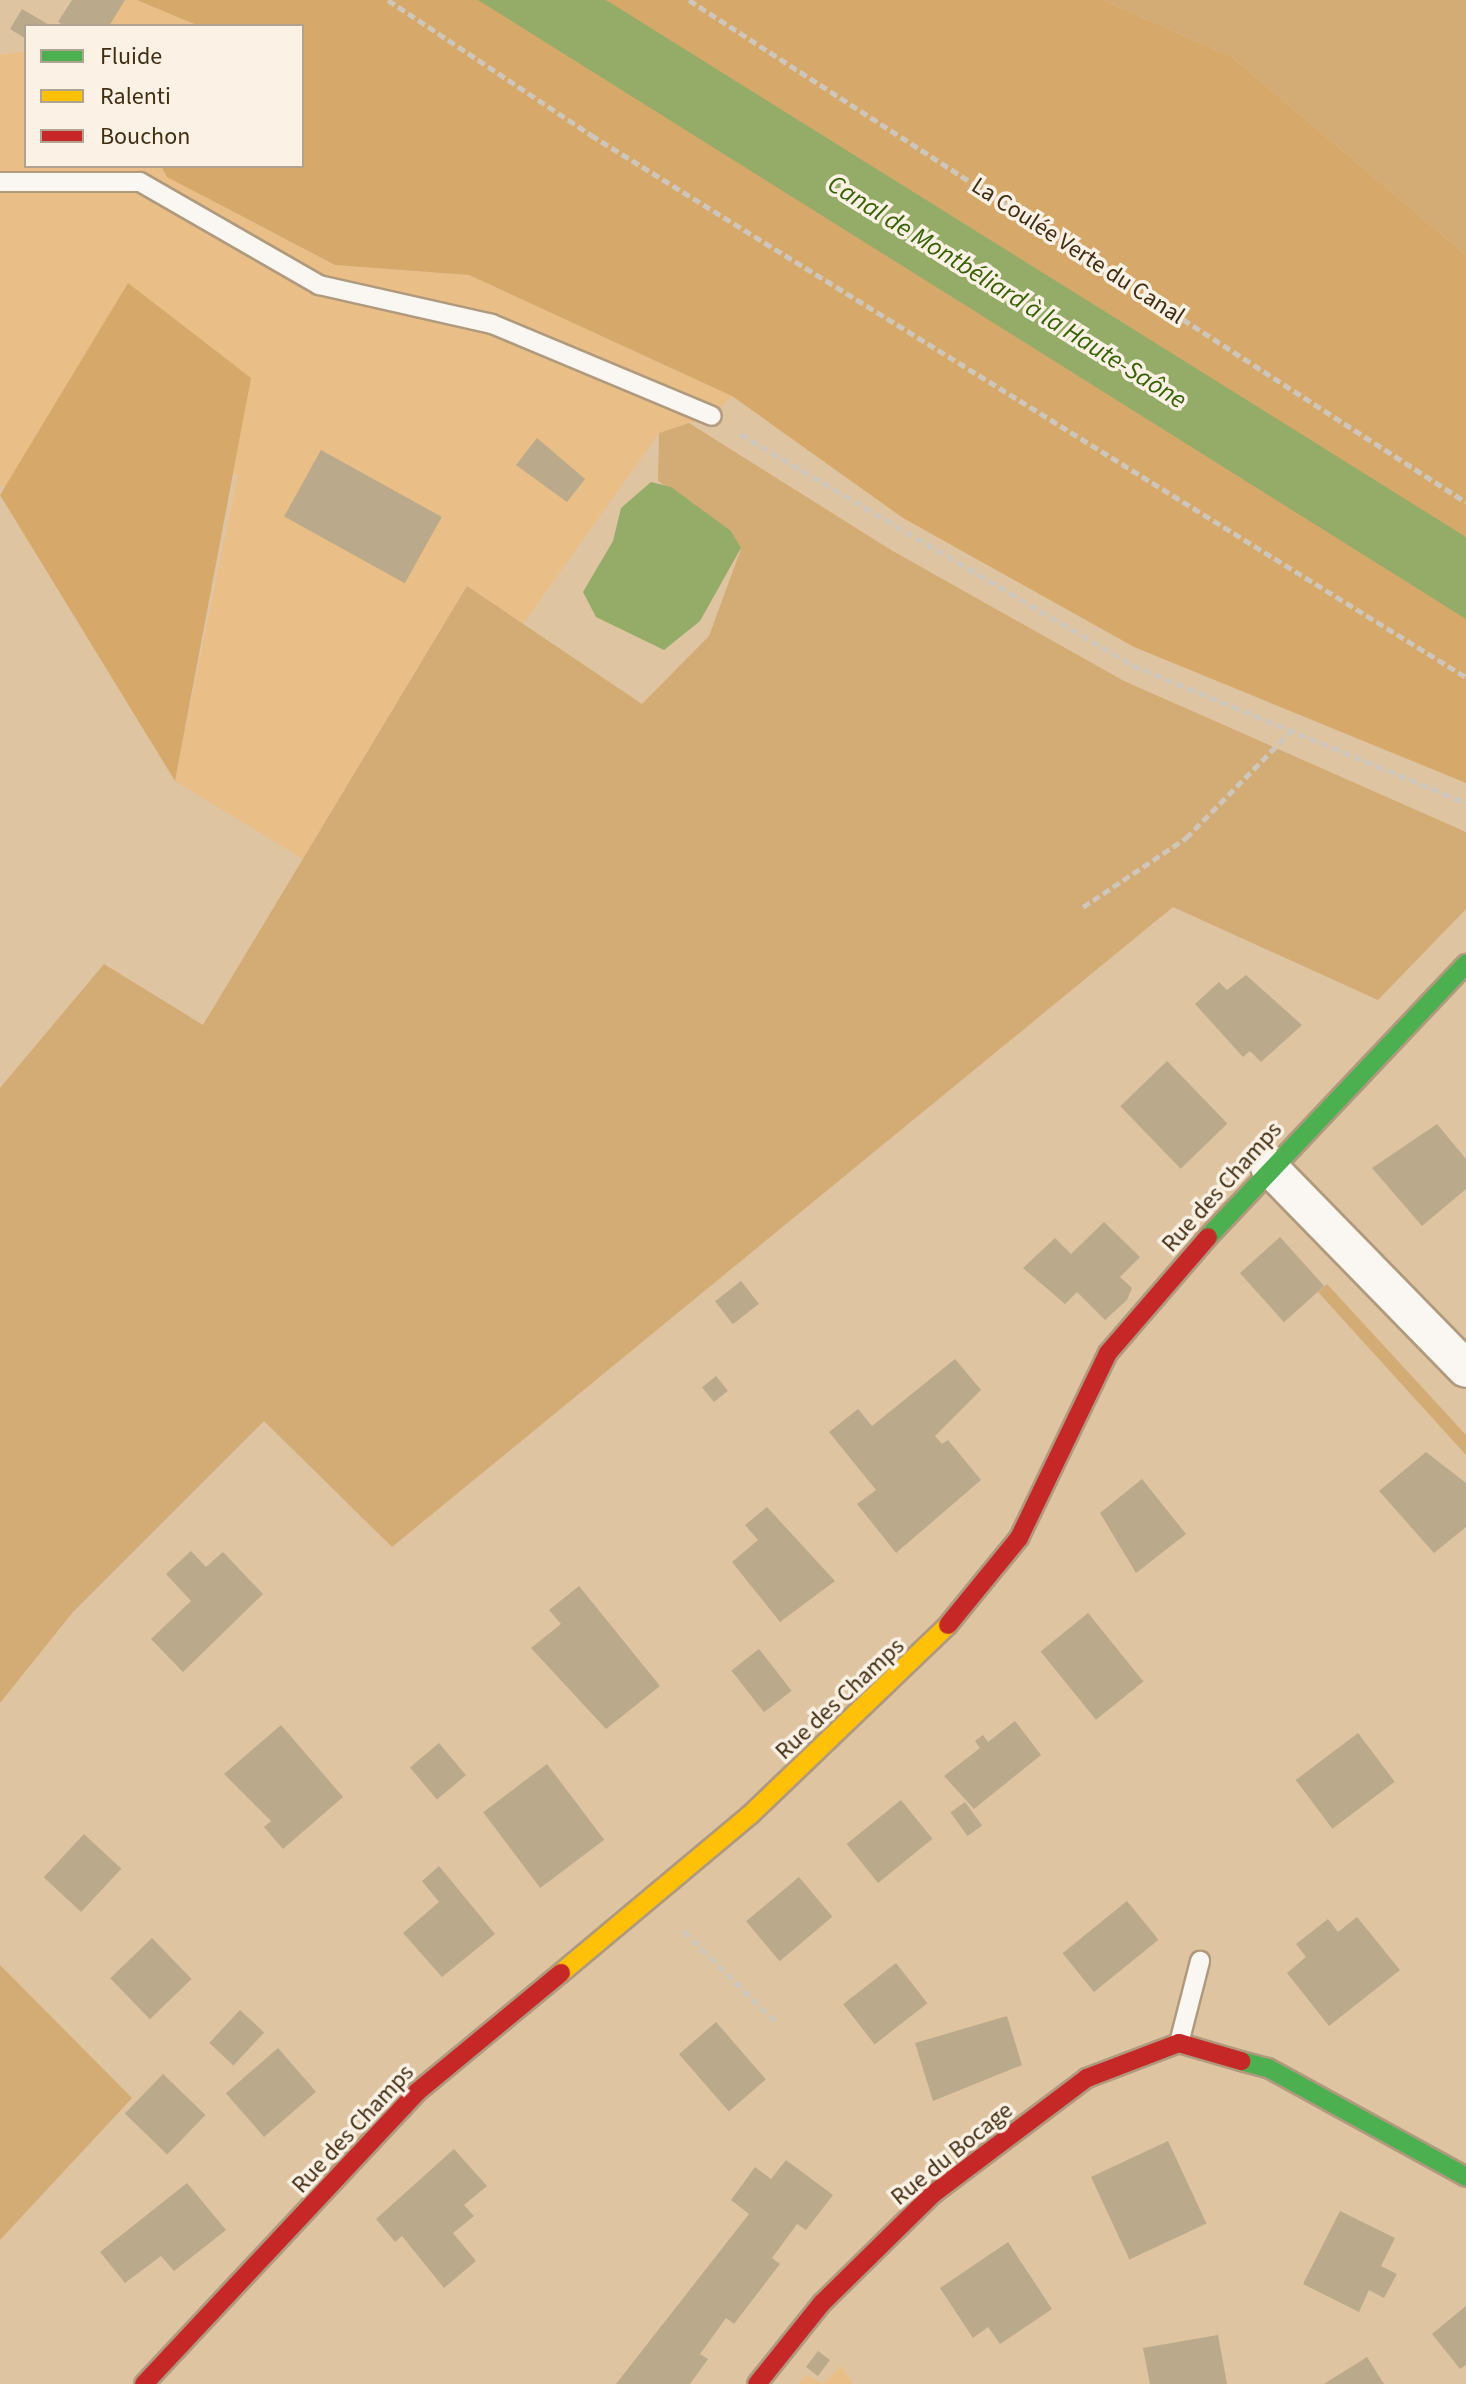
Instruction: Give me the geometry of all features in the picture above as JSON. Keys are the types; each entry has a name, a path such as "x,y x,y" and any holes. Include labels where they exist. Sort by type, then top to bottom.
{"street":[{"name":"Rue des Champs","path":"144,2384 417,2092 750,1815 926,1652 1019,1538 1108,1353 1269,1167 1466,964"},
{"path":"1269,1167 1466,1369"},
{"path":"1179,2043 1268,2068 1466,2177"},
{"name":"Rue du Bocage","path":"757,2384 822,2303 933,2194 1087,2078 1179,2043"}],"lane":[{"path":"0,182 140,182 319,285 492,324 712,416"},
{"path":"1179,2043 1200,1961"}],"path":[{"path":"388,0 591,135 1466,677"},
{"name":"La Coulée Verte du Canal","path":"689,0 1466,502"},
{"path":"712,416 892,530 1132,665 1466,803"},
{"path":"1083,907 1186,838 1292,730"},
{"path":"695,1942 775,2021"}],"shaded area":[{"path":"125,0 137,0 194,24 110,24"},
{"path":"137,0 1103,0 1232,57 1466,255 1466,783 1134,647 903,518 732,396 469,275 335,265 167,177 162,168 304,168 304,24 194,24"},
{"path":"1103,0 1466,0 1466,255 1232,57"},
{"path":"24,51 24,168 162,168 167,177 335,265 469,275 732,396 712,416 659,433 523,624 467,586 303,859 175,781 238,474 0,486 0,55"},
{"path":"128,283 251,378 175,781 0,495"},
{"path":"689,423 891,550 1124,681 1466,832 1466,909 1378,1000 1173,907 392,1547 264,1421 73,1612 0,1703 0,1088 104,964 203,1025 467,586 642,704 709,636 741,549 731,531 658,481 659,433"},
{"path":"1327,1284 1466,1435 1466,1455 1318,1292"},
{"path":"0,1965 132,2098 0,2240"},
{"path":"841,2366 853,2384 823,2384"},
{"path":"806,2375 823,2384 799,2384"}],"water":[{"name":"Canal de Montbéliard à la Haute-Saône","path":"478,0 606,0 1466,537 1466,619"},
{"path":"651,482 671,487 731,531 741,548 700,621 664,650 596,617 583,592 613,541 621,508"}],"building":[{"path":"72,0 125,0 110,24 58,22"},
{"path":"22,9 48,24 24,24 24,38 10,29"},
{"path":"537,438 585,479 567,502 516,465"},
{"path":"321,450 442,517 405,583 284,516"},
{"path":"1246,975 1302,1025 1261,1062 1250,1051 1243,1057 1195,1004 1219,982 1227,990"},
{"path":"1167,1061 1227,1124 1181,1169 1120,1106"},
{"path":"1437,1124 1466,1159 1466,1189 1422,1226 1372,1168"},
{"path":"1104,1222 1140,1257 1120,1277 1132,1288 1127,1300 1105,1320 1077,1292 1065,1304 1023,1268 1055,1238 1071,1254"},
{"path":"1280,1237 1324,1286 1284,1322 1240,1273"},
{"path":"741,1281 759,1304 733,1324 715,1301"},
{"path":"955,1359 981,1390 935,1436 942,1444 948,1440 981,1480 896,1553 857,1504 876,1490 829,1432 858,1409 872,1426"},
{"path":"716,1376 728,1391 714,1402 702,1387"},
{"path":"1426,1452 1466,1483 1466,1527 1434,1553 1379,1491"},
{"path":"1142,1479 1186,1534 1136,1573 1100,1513"},
{"path":"767,1507 835,1581 780,1622 732,1562 758,1540 745,1525"},
{"path":"191,1551 206,1567 223,1552 263,1594 183,1672 151,1639 191,1601 166,1574"},
{"path":"579,1586 660,1686 606,1729 531,1648 561,1624 549,1610"},
{"path":"1088,1613 1143,1681 1096,1720 1041,1651"},
{"path":"759,1649 792,1691 764,1712 731,1671"},
{"path":"1015,1721 1041,1755 974,1809 944,1776 980,1748 975,1741 983,1735 988,1742"},
{"path":"281,1725 343,1797 283,1849 264,1827 271,1821 224,1774"},
{"path":"1358,1733 1395,1782 1332,1829 1296,1780"},
{"path":"439,1743 466,1775 437,1800 410,1767"},
{"path":"547,1764 604,1840 540,1888 483,1812"},
{"path":"901,1800 932,1839 878,1883 847,1844"},
{"path":"965,1802 982,1825 967,1836 950,1813"},
{"path":"84,1834 121,1869 81,1912 44,1877"},
{"path":"439,1866 495,1934 442,1977 403,1933 439,1902 422,1881"},
{"path":"799,1877 832,1917 780,1961 746,1921"},
{"path":"1127,1901 1158,1940 1094,1992 1062,1953"},
{"path":"1357,1917 1400,1970 1329,2026 1287,1973 1306,1957 1296,1944 1328,1919 1338,1932"},
{"path":"152,1938 192,1979 150,2019 110,1978"},
{"path":"896,1963 927,2003 875,2044 843,2004"},
{"path":"240,2010 264,2033 233,2065 209,2043"},
{"path":"1007,2016 1022,2065 933,2101 915,2043"},
{"path":"716,2022 766,2079 729,2112 679,2054"},
{"path":"278,2048 316,2092 264,2137 226,2093"},
{"path":"163,2074 205,2115 167,2155 125,2114"},
{"path":"1168,2141 1206,2223 1129,2259 1091,2177"},
{"path":"454,2149 487,2186 464,2205 474,2216 453,2233 476,2261 444,2288 402,2236 395,2242 376,2219"},
{"path":"786,2160 833,2195 806,2230 797,2224 772,2258 780,2264 734,2324 726,2318 700,2354 708,2359 690,2384 616,2384 749,2214 731,2200 755,2167 771,2179"},
{"path":"187,2183 226,2230 174,2271 161,2256 125,2283 100,2252"},
{"path":"1340,2211 1395,2238 1381,2266 1397,2274 1384,2298 1369,2290 1359,2312 1303,2284"},
{"path":"1008,2242 1052,2309 1000,2344 988,2327 973,2338 940,2288"},
{"path":"1466,2306 1466,2365 1460,2369 1432,2334"},
{"path":"1218,2335 1227,2384 1150,2384 1143,2348"},
{"path":"818,2351 830,2360 818,2376 806,2367"},
{"path":"1367,2357 1384,2384 1324,2384"}],"traffic: fast":[{"path":"1208,1237 1466,964"},
{"path":"1241,2061 1268,2068 1466,2177"}],"traffic: slow":[{"path":"561,1973 750,1815 948,1625"}],"traffic: jam":[{"path":"948,1625 1019,1538 1108,1353 1208,1237"},
{"path":"144,2384 417,2092 561,1973"},
{"path":"757,2384 822,2303 933,2194 1087,2078 1179,2043 1241,2061"}]}
